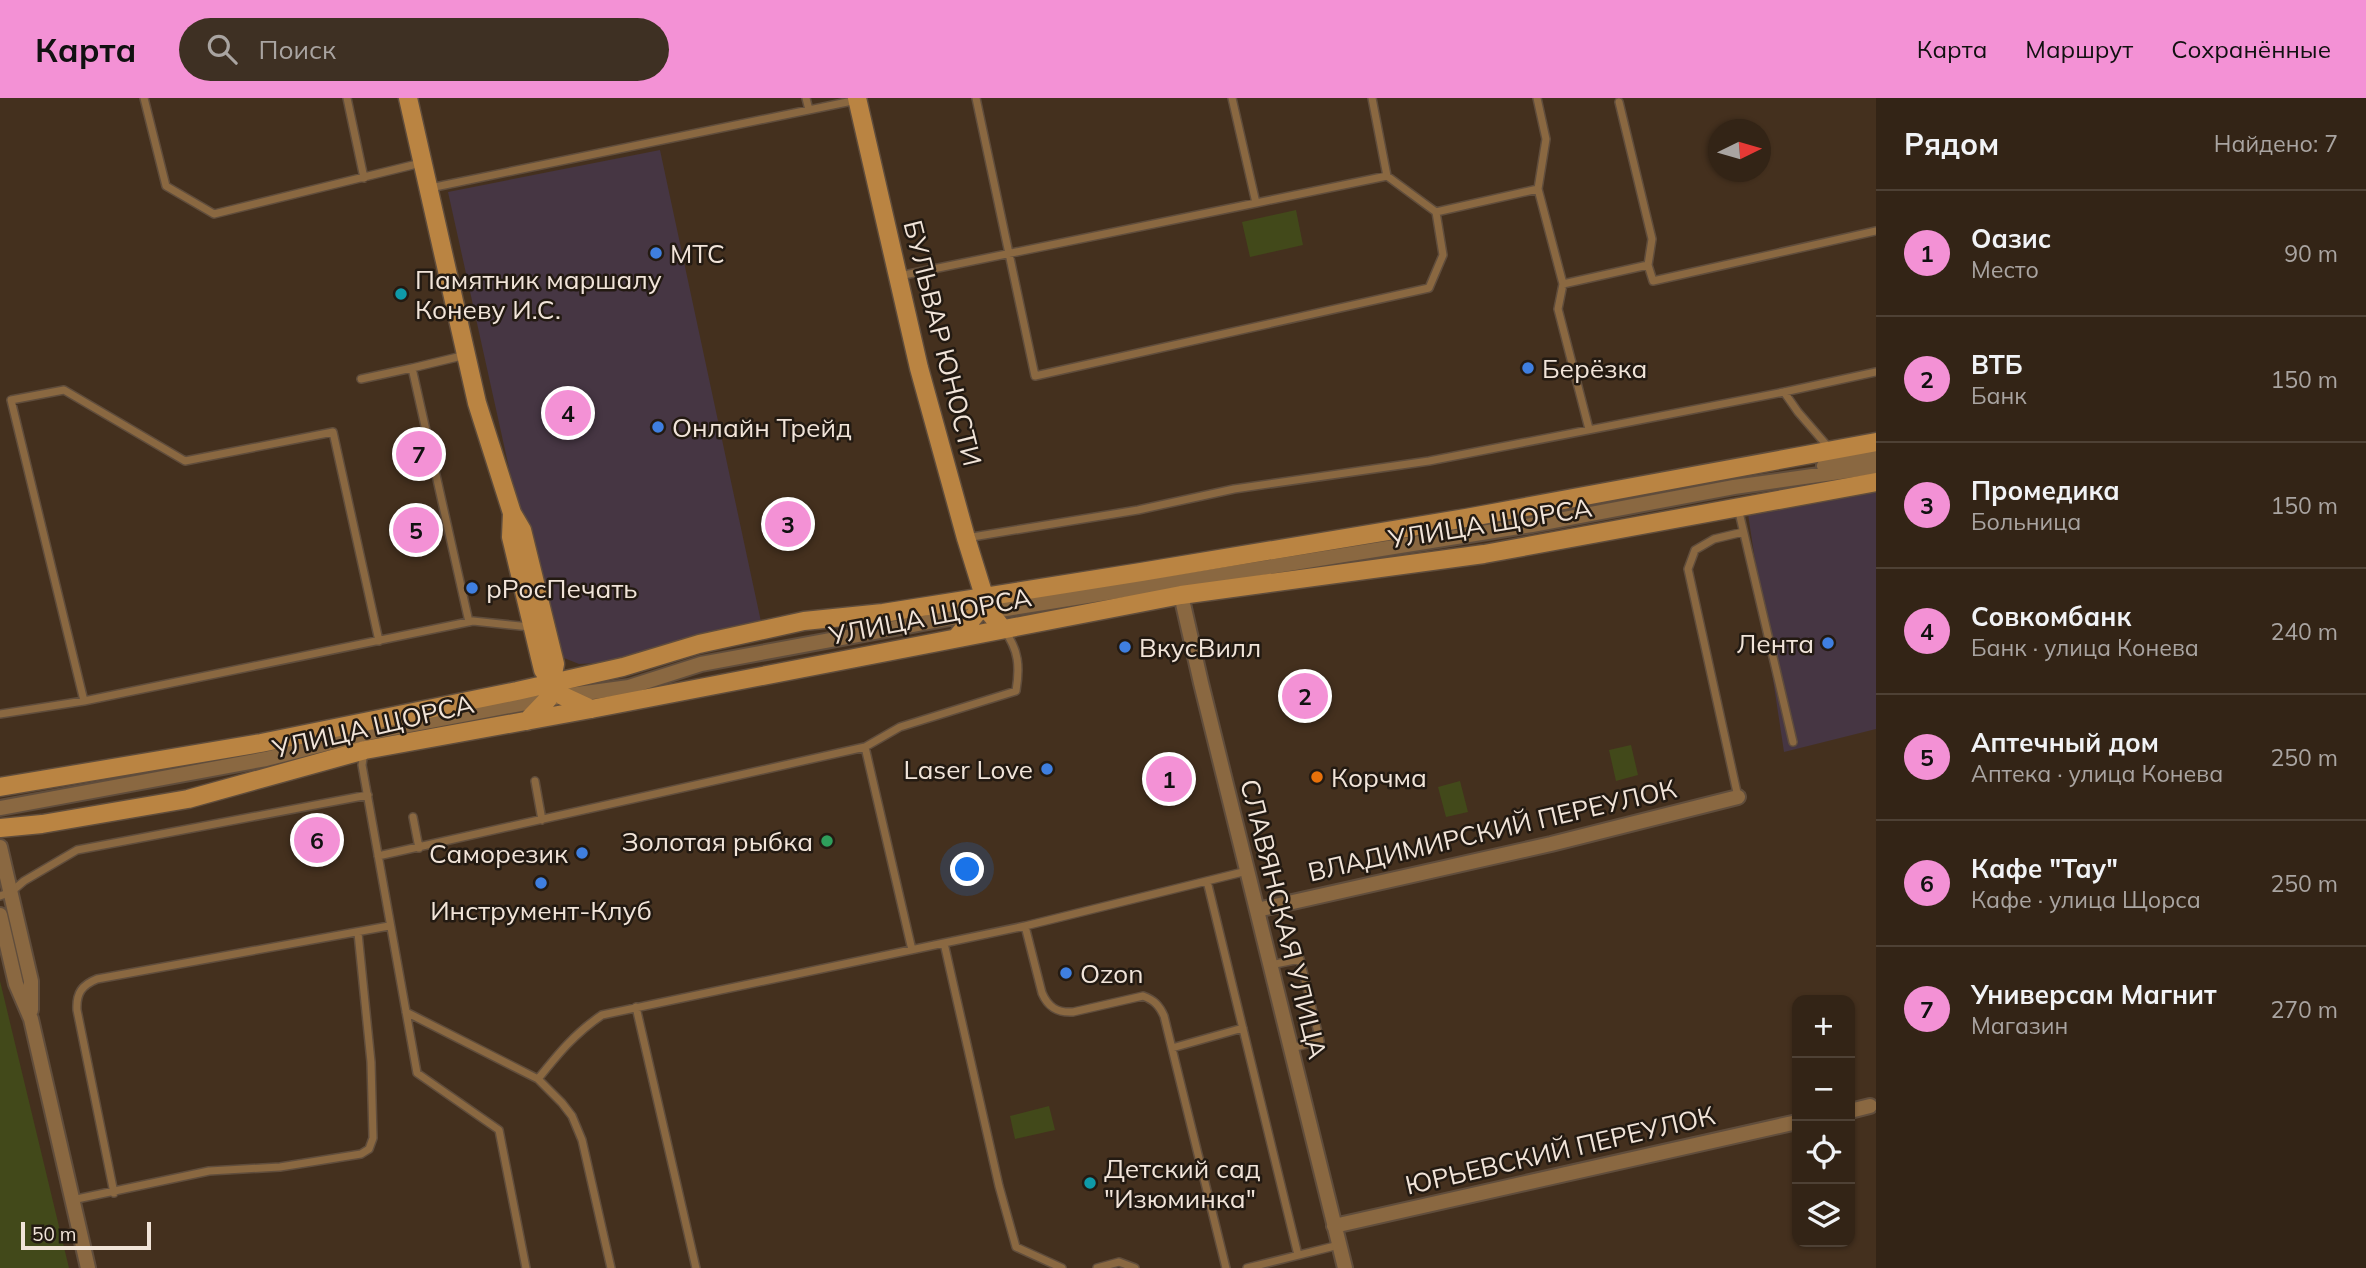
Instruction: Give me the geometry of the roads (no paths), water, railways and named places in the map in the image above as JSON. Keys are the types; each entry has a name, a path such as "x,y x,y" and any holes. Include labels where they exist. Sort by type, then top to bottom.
{"main road":[{"path":"408,98 477,403 512,513 522,530 554,685 527,720"},
{"name":"БУЛЬВАР ЮНОСТИ","path":"858,99 919,368 983,607"},
{"name":"УЛИЦА ЩОРСА","path":"0,787 261,743 554,685 699,643 804,621 983,607 1141,572 1466,518 1876,442"},
{"name":"УЛИЦА ЩОРСА","path":"0,828 42,824 188,799 365,750 1003,629 1179,588 1484,554 1876,482"},
{"path":"512,513 510,537 543,670 554,685 591,709"},
{"path":"957,637 983,607 1003,629"},
{"path":"517,691 531,677 538,655"}],"street":[{"path":"1734,487 1876,454"},
{"path":"1734,487 1876,467"},
{"name":"УЛИЦА ЩОРСА","path":"0,808 266,759 554,685 629,687 701,664 983,607 1179,588 1734,487"},
{"path":"1141,572 1179,588 1198,563"},
{"name":"СЛАВЯНСКАЯ УЛИЦА","path":"1179,588 1345,1268"},
{"name":"ВЛАДИМИРСКИЙ ПЕРЕУЛОК","path":"1257,910 1561,841 1738,797"},
{"path":"0,847 6,894 31,982 31,1019"},
{"path":"0,915 16,984 31,1019 88,1268"},
{"path":"1855,1110 1870,1106"},
{"name":"ЮРЬЕВСКИЙ ПЕРЕУЛОК","path":"1334,1226 1792,1123"}],"lane":[{"path":"144,98 166,187 214,214 422,163"},
{"path":"347,98 364,178"},
{"path":"806,98 809,110"},
{"path":"976,98 1035,376 1429,288 1443,255 1436,212 1387,177 1372,98"},
{"path":"1233,98 1256,203"},
{"path":"1537,98 1546,139 1538,189 1563,284 1558,309 1589,429"},
{"name":"БУЛЬВАР ЮНОСТИ","path":"428,189 858,99"},
{"path":"1619,102 1652,239 1648,265 1653,281 1876,231"},
{"path":"898,276 1387,177"},
{"path":"1436,212 1538,189"},
{"path":"1563,284 1648,265"},
{"path":"361,379 467,355"},
{"path":"412,368 469,622"},
{"path":"966,538 1138,510 1234,489 1429,461 1876,372"},
{"path":"84,701 11,400 64,390 186,461 333,432 379,641"},
{"path":"1784,392 1831,450"},
{"path":"1738,507 1793,742"},
{"path":"1738,797 1688,569 1695,550 1714,539 1744,532"},
{"path":"0,714 84,701 469,622 531,627"},
{"path":"377,856 865,747 900,727 1016,691 1020,666 1014,643 1003,629"},
{"path":"865,747 912,950"},
{"path":"365,750 362,765 417,1073 499,1130 526,1268"},
{"path":"534,781 542,820"},
{"path":"6,894 77,849 368,795"},
{"path":"413,817 419,848"},
{"path":"538,1079 567,1042 583,1027 602,1015 1025,926 1247,871"},
{"path":"1207,881 1298,1255"},
{"path":"114,1193 76,1010 76,999 80,990 97,979 389,926"},
{"path":"1025,926 1042,993 1046,1002 1054,1009 1063,1013 1073,1012 1143,996 1160,1007 1226,1268"},
{"path":"71,1200 209,1171 280,1167 360,1154 369,1149 373,1138 372,1062 358,933"},
{"path":"944,943 999,1186 1016,1247 1062,1268"},
{"path":"1270,965 1300,959 1320,1041 1290,1048"},
{"path":"636,1007 696,1268"},
{"path":"406,1012 538,1079 562,1102 572,1116 582,1140 611,1268"},
{"path":"1172,1048 1243,1028"},
{"path":"1247,1268 1339,1245"},
{"path":"1097,1268 1119,1262 1135,1268"}],"place":[{"name":"МТС","path":"656,253"},
{"name":"Памятник маршалу Коневу И.С.","path":"401,294"},
{"name":"Берёзка","path":"1528,368"},
{"name":"Совкомбанк","path":"568,413"},
{"name":"Онлайн Трейд","path":"658,427"},
{"name":"Универсам Магнит","path":"419,454"},
{"name":"Промедика","path":"788,524"},
{"name":"Аптечный дом","path":"416,530"},
{"name":"рРосПечать","path":"472,588"},
{"name":"Лента","path":"1828,643"},
{"name":"ВкусВилл","path":"1125,647"},
{"name":"ВТБ","path":"1305,696"},
{"name":"Laser Love","path":"1047,769"},
{"name":"Корчма","path":"1317,777"},
{"name":"Оазис","path":"1169,779"},
{"name":"Кафе \"Тау\"","path":"317,840"},
{"name":"Золотая рыбка","path":"827,841"},
{"name":"Саморезик","path":"582,853"},
{"name":"Инструмент-Клуб","path":"541,883"},
{"name":"Ozon","path":"1066,973"},
{"name":"Детский сад \"Изюминка\"","path":"1090,1183"}]}
